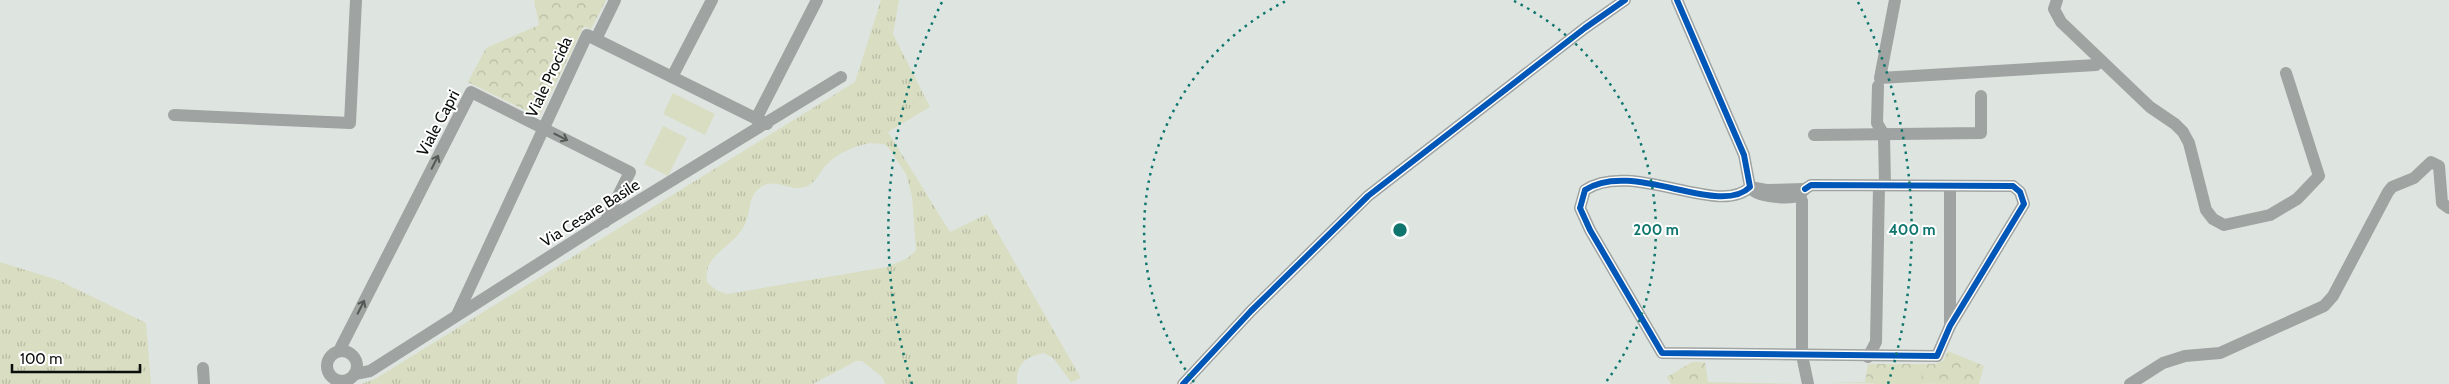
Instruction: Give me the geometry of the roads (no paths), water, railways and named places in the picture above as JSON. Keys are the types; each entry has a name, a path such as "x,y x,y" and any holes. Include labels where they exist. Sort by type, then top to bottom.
{"street":[{"path":"174,115 350,123 356,0"},
{"path":"596,39 615,0"},
{"path":"672,78 712,0"},
{"path":"762,122 817,0"},
{"path":"1183,384 1251,311 1368,196 1624,0"},
{"path":"1677,0 1744,155 1750,187"},
{"path":"1895,0 1880,78 2096,65"},
{"path":"2057,0 2054,9 2061,22 2150,107 2175,124 2183,132 2189,143 2206,210 2213,219 2224,226 2270,215 2297,200 2319,176 2286,73"},
{"name":"Viale Procida","path":"456,316 587,35 762,122"},
{"name":"Via Cesare Basile","path":"355,374 370,371 762,122 842,77"},
{"path":"1868,357 1876,342 1884,135 1877,123 1878,86"},
{"name":"Viale Capri","path":"341,351 340,346 471,92 630,172 604,222"},
{"path":"1814,135 1981,133 1981,96"},
{"path":"2130,384 2163,363 2185,356 2220,353 2324,306 2332,296 2388,192 2392,187 2414,178 2431,162 2439,166 2442,203 2449,208"},
{"path":"1615,179 1651,183 1705,195 1736,196 1744,193 1750,187 1802,192 1812,185 2014,186 2024,199 2024,204 1950,326 1937,356 1868,357 1662,353 1590,230 1580,208 1585,190 1597,182 1615,179"},
{"path":"1950,186 1950,326"},
{"path":"1802,192 1802,355 1808,384"},
{"path":"341,351 350,353 356,360 355,374 343,381 331,381 327,362 332,354 341,351"},
{"path":"203,368 204,384"}]}
